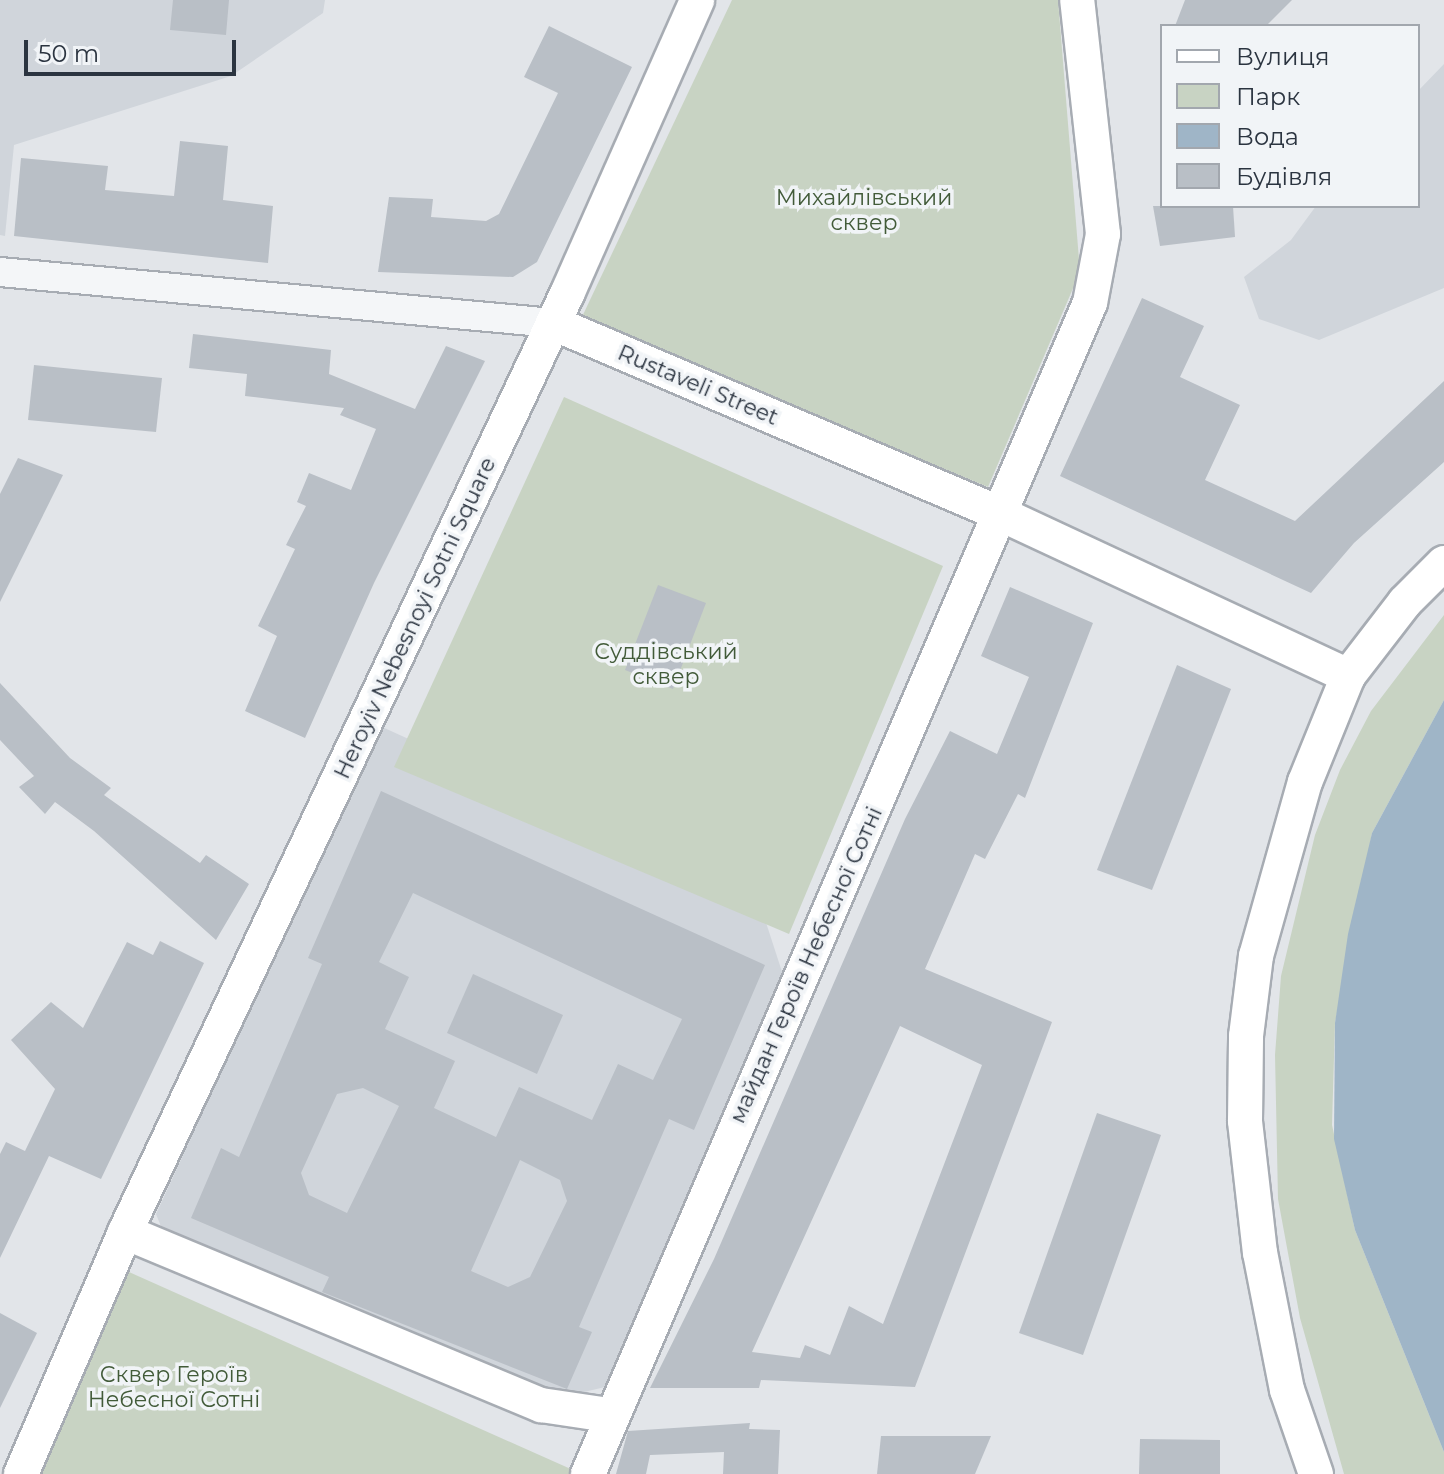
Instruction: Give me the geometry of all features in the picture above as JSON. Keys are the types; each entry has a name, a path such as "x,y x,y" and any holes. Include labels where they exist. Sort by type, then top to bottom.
{"main road":[{"name":"Heroyiv Nebesnoyi Sotni Square","path":"125,1232 553,323 697,0"},
{"path":"1003,515 1090,303 1102,256 1077,0"},
{"name":"Rustaveli Street","path":"553,323 1003,515 1348,676"},
{"name":"майдан Героїв Небесної Сотні","path":"588,1474 609,1415 1003,515"},
{"path":"1316,1474 1287,1390 1260,1253 1245,1121 1246,1036 1265,922 1305,782 1348,676 1405,602 1444,563"},
{"path":"21,1474 125,1232 541,1405 609,1415"}],"street":[{"name":"Rustaveli Street","path":"0,272 553,323"}],"shaded area":[{"path":"0,0 325,0 323,13 231,76 14,145 5,236 0,235"},
{"path":"1444,64 1444,288 1319,340 1259,319 1244,277 1291,240 1315,208 1420,208 1420,89"},
{"path":"380,726 758,898 785,981 605,1387 555,1399 166,1239 156,1214"}],"green space":[{"name":"Михайлівський сквер","path":"732,0 1058,0 1080,272 988,487 581,319"},
{"name":"Суддівський сквер","path":"564,397 943,566 789,934 394,767"},
{"path":"1444,615 1444,700 1372,833 1335,1023 1332,1125 1355,1230 1444,1452 1444,1474 1344,1474 1300,1318 1278,1199 1275,1055 1281,976 1315,835 1340,770 1371,711"},
{"name":"Сквер Героїв Небесної Сотні","path":"129,1272 573,1470 573,1474 37,1474"}],"water":[{"path":"1444,700 1444,1452 1355,1230 1334,1139 1335,1023 1348,934 1372,833"}],"building":[{"path":"173,0 229,0 226,35 170,30"},
{"path":"1185,0 1292,0 1268,24 1176,24"},
{"path":"549,26 632,67 537,262 513,277 378,272 389,197 433,199 431,217 486,221 499,214 558,93 524,77"},
{"path":"180,141 228,146 223,200 273,206 268,263 14,236 21,158 108,166 105,190 174,196"},
{"path":"1153,206 1233,208 1235,237 1160,246"},
{"path":"1142,298 1204,326 1180,377 1240,405 1205,480 1295,521 1444,381 1444,462 1354,543 1311,593 1060,476"},
{"path":"193,334 331,350 329,374 415,409 446,346 485,361 374,583 305,738 245,711 277,636 258,626 295,549 286,545 306,506 297,502 309,473 351,490 376,429 340,415 344,408 245,396 247,374 189,368"},
{"path":"34,365 162,378 156,432 28,420"},
{"path":"18,458 63,475 0,602 0,494"},
{"path":"658,585 706,603 673,689 625,670"},
{"path":"1010,587 1093,623 1025,798 1018,794 985,859 975,854 925,969 1052,1022 915,1387 761,1380 759,1388 650,1388 714,1259 905,819 950,731 997,754 1029,677 981,656","holes":["900,1026 982,1065 883,1324 849,1306 830,1355 805,1345 800,1358 752,1352"]},
{"path":"1177,665 1231,689 1152,890 1097,870"},
{"path":"0,683 70,758 111,788 104,795 200,863 206,855 249,884 216,940 94,831 55,802 45,814 19,787 34,776 0,740"},
{"path":"381,791 765,965 694,1130 669,1119 579,1327 592,1332 567,1389 322,1292 329,1277 191,1218 221,1148 239,1157 322,964 308,958","holes":["413,893 682,1019 653,1080 618,1064 592,1120 519,1087 496,1137 434,1108 455,1061 385,1029 409,977 379,962","363,1088 399,1106 347,1213 309,1195 301,1173 337,1094","520,1160 560,1180 567,1201 530,1277 508,1287 471,1271"]},
{"path":"160,941 204,963 101,1179 49,1156 0,1258 0,1154 6,1142 25,1151 55,1089 11,1040 51,1002 83,1028 127,942 153,955"},
{"path":"473,974 563,1015 537,1074 447,1033"},
{"path":"1097,1113 1161,1135 1083,1355 1019,1333"},
{"path":"0,1313 37,1333 0,1408"},
{"path":"750,1423 749,1429 780,1430 778,1474 723,1474 724,1452 650,1455 646,1474 616,1474 628,1431"},
{"path":"881,1436 991,1436 975,1474 877,1474"},
{"path":"1140,1439 1220,1440 1220,1474 1139,1474"}]}
